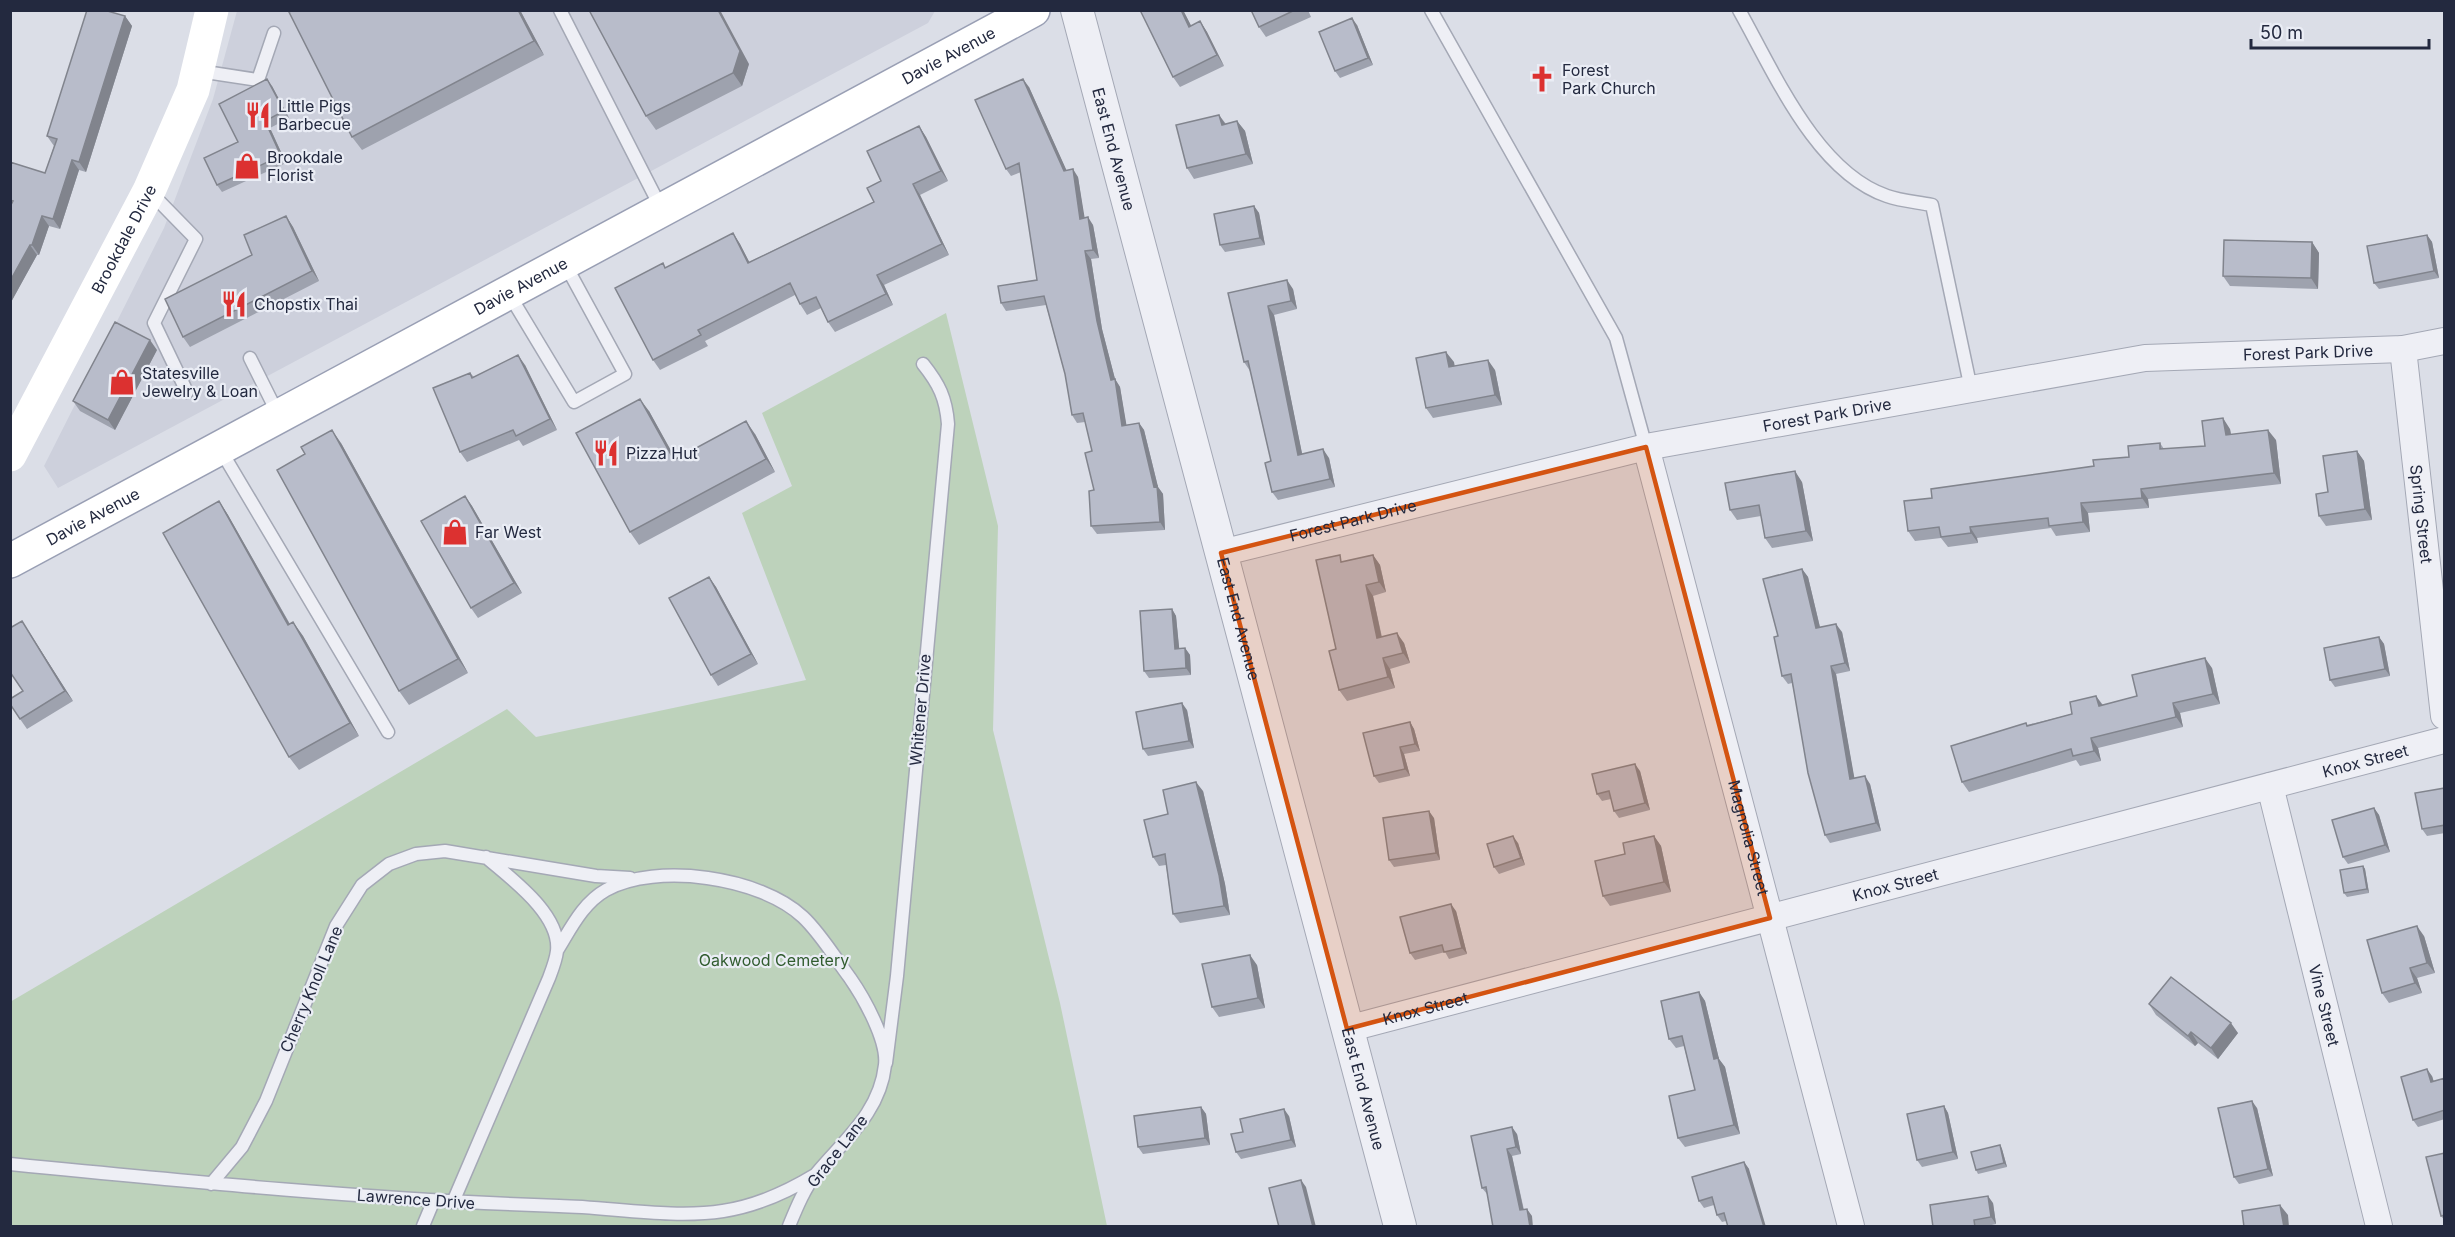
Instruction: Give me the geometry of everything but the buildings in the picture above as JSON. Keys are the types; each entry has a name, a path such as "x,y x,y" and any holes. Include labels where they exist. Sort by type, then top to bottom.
{"main road":[{"name":"Brookdale Drive","path":"10,455 150,191 193,90 212,10"},
{"name":"Davie Avenue","path":"10,561 1033,10"}],"street":[{"name":"East End Avenue","path":"1077,10 1400,1227"},
{"name":"Forest Park Drive","path":"1221,553 1646,447 2145,358 2403,349 2445,341"},
{"name":"Spring Street","path":"2403,349 2445,716"},
{"name":"Magnolia Street","path":"1646,447 1851,1227"},
{"name":"Knox Street","path":"1347,1029 2445,740"},
{"name":"Vine Street","path":"2270,786 2379,1227"}],"lane":[{"path":"560,10 662,210"},
{"path":"1431,10 1616,338 1646,447"},
{"path":"1739,10 1803,124 1848,175 1886,196 1932,205 1971,389"},
{"path":"198,71 258,80 274,33"},
{"path":"150,191 196,239 154,323 187,392"},
{"path":"508,292 574,402 625,374 565,262"},
{"path":"250,358 279,416"},
{"name":"Whitener Drive","path":"886,1063 897,976 948,424 946,403 939,384 923,364"},
{"path":"219,448 388,732"},
{"name":"Cherry Knoll Lane","path":"211,1184 242,1147 256,1119 336,926 362,885 389,864 416,854 445,851 596,876 635,879"},
{"path":"486,857 537,902 550,922 558,950"},
{"path":"453,1202 549,978 558,950 585,907 605,890 635,879 695,877 732,882 771,896 802,917 861,995 877,1028 886,1063"},
{"name":"Grace Lane","path":"789,1227 815,1175 851,1137 870,1107 886,1063"},
{"name":"Lawrence Drive","path":"10,1164 211,1184 433,1202 703,1213 724,1211 786,1193 815,1175"},
{"path":"423,1227 433,1202"}],"highlighted area":[{"path":"1646,447 1770,918 1347,1029 1221,553"}],"shaded area":[{"path":"237,11 935,11 928,23 58,488 44,466 164,228 213,99"}],"green space":[{"name":"Oakwood Cemetery","path":"946,313 998,526 993,730 1060,1003 1107,1226 11,1226 10,1002 507,709 536,737 806,680 742,513 792,486 762,413"}],"place":[{"name":"Forest Park Church","path":"1542,79"},
{"name":"Little Pigs Barbecue","path":"258,115"},
{"name":"Brookdale Florist","path":"247,166"},
{"name":"Chopstix Thai","path":"234,304"},
{"name":"Statesville Jewelry & Loan","path":"122,382"},
{"name":"Pizza Hut","path":"606,453"},
{"name":"Far West","path":"455,532"}]}
